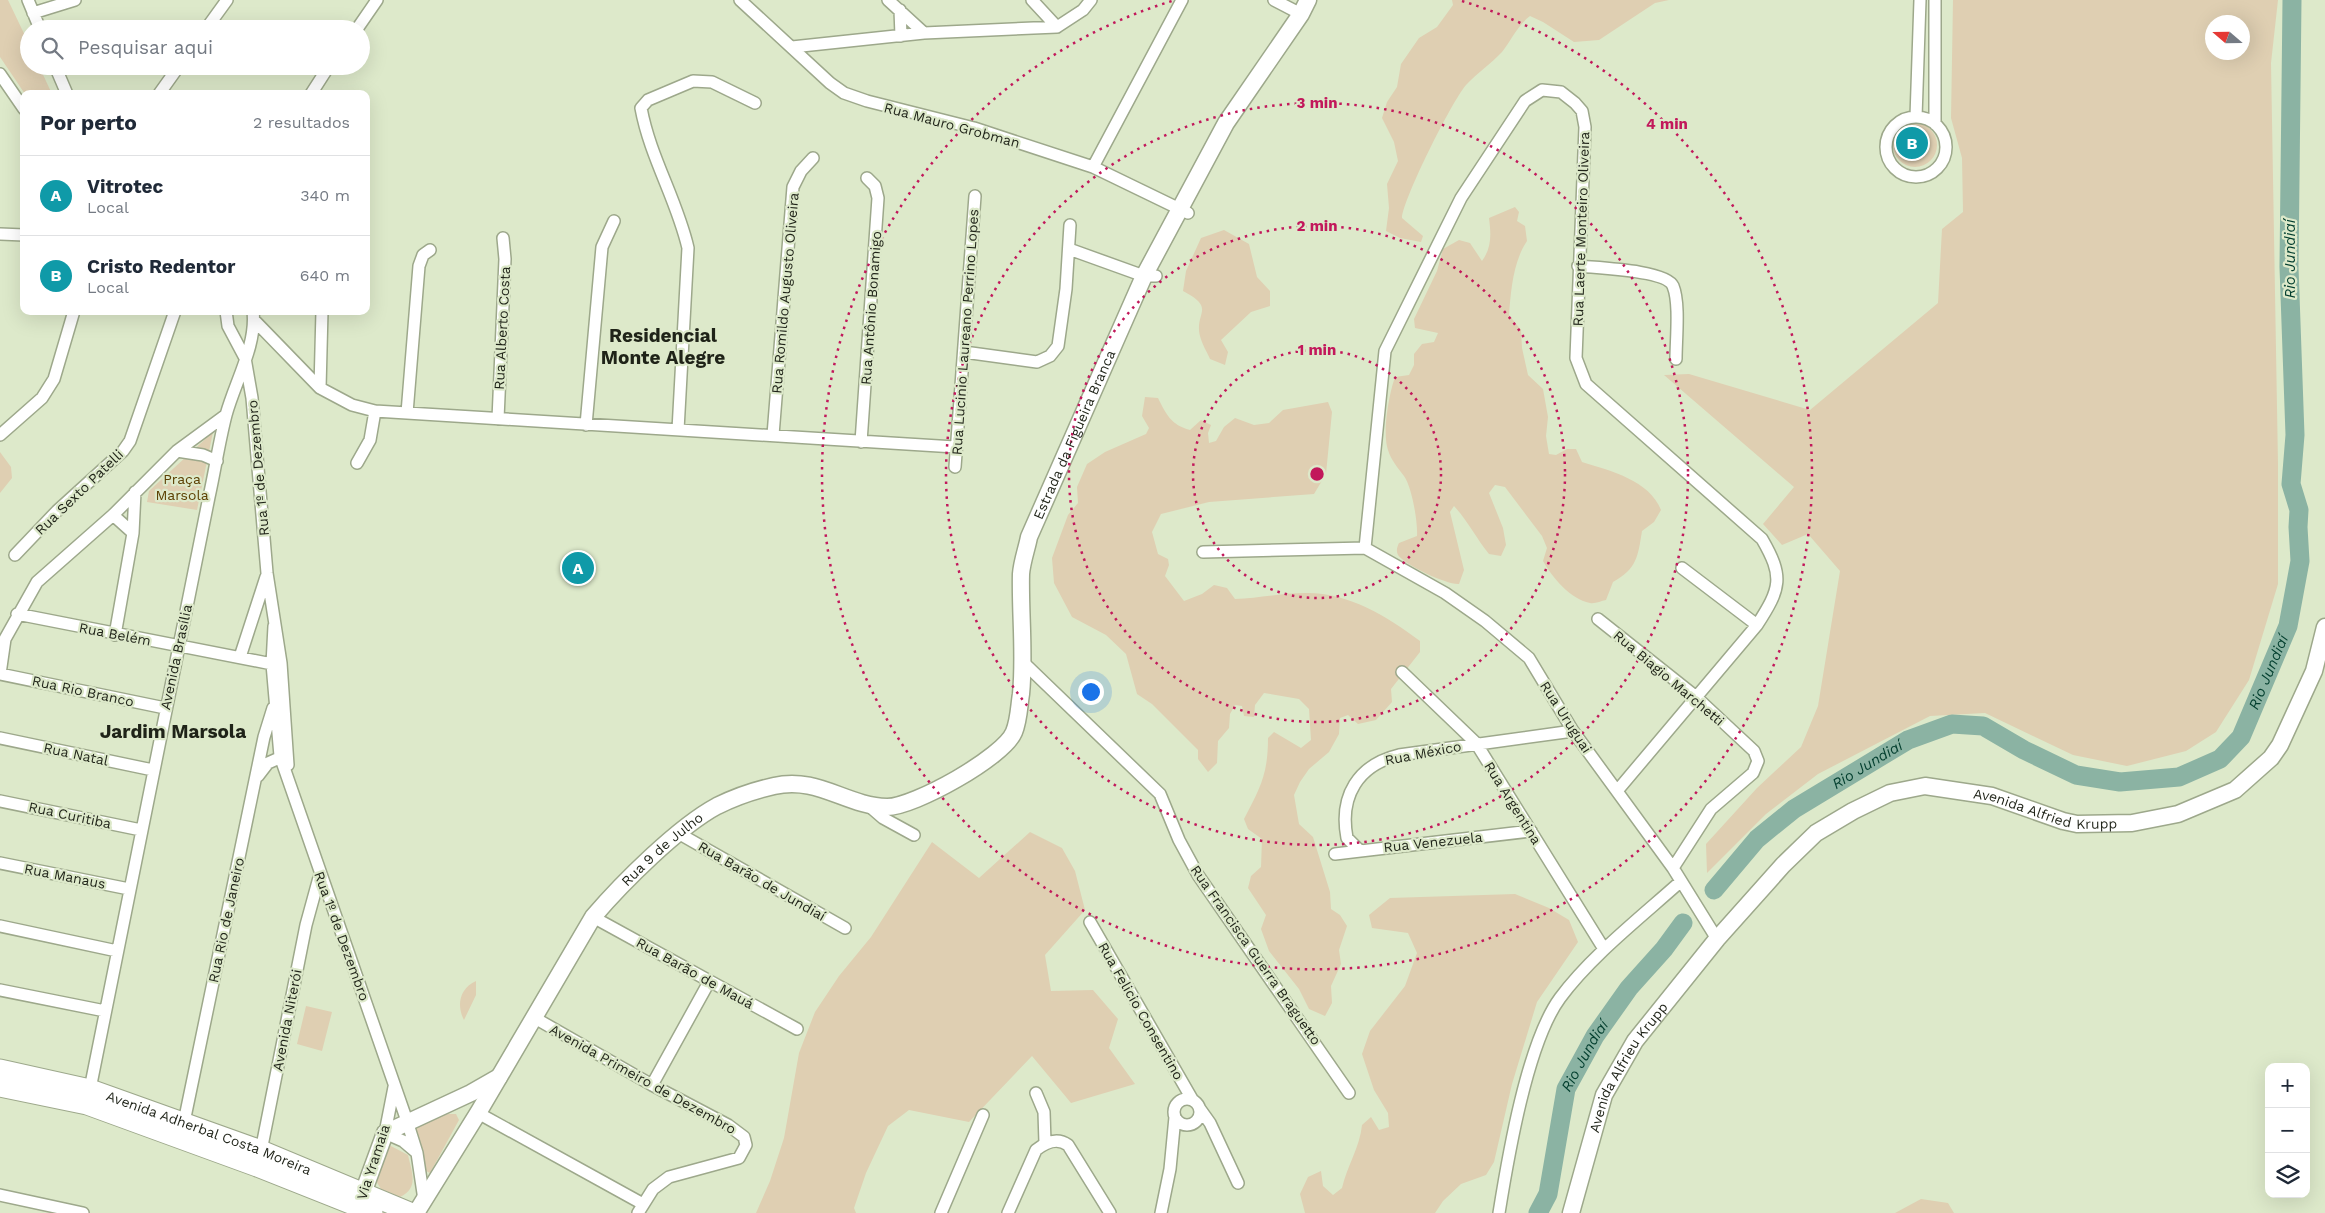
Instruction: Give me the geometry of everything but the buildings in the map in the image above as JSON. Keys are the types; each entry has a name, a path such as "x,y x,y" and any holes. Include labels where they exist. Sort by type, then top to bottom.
{"main road":[{"path":"1184,211 1238,123 1308,17 1316,0"},
{"name":"Estrada da Figueira Branca","path":"866,804 888,807 910,802 988,761 1003,748 1014,732 1019,710 1024,663 1021,572 1029,537 1102,369 1184,211 1226,124 1304,7"},
{"name":"Avenida Alfried Krupp","path":"1717,939 1783,865 1816,833 1853,811 1890,794 1925,786 1975,793 1992,796 2063,821 2077,824 2132,823 2178,814 2235,790 2271,758 2280,745 2314,672 2325,627"},
{"name":"Rua 9 de Julho","path":"417,1209 478,1113 533,1017 594,917 608,899 678,833 717,806 773,786 799,783 811,785 866,804"},
{"name":"Avenida Alfrieu Krupp","path":"1571,1213 1604,1095 1635,1041 1717,939"},
{"name":"Avenida Adherbal Costa Moreira","path":"0,1069 182,1130 259,1159 365,1204 417,1209"},
{"path":"385,1133 499,1077"},
{"name":"Avenida Adherbal Costa Moreira","path":"0,1087 88,1097"},
{"path":"446,1104 467,1107 478,1113"},
{"name":"Via Yramaia","path":"365,1204 385,1133"}],"street":[{"path":"28,0 36,20"},
{"path":"33,13 75,0"},
{"path":"213,20 227,0"},
{"path":"363,20 377,0"},
{"name":"Rua Mauro Grobman","path":"740,0 830,83 844,93 868,102 974,128 1093,167 1184,211"},
{"path":"888,0 924,33"},
{"path":"1032,0 1057,27"},
{"path":"792,47 924,33 1057,27 1083,10 1092,0"},
{"path":"1093,167 1182,0"},
{"name":"Estrada da Figueira Branca","path":"1274,0 1304,7"},
{"path":"1916,117 1920,0"},
{"path":"1935,0 1935,124"},
{"path":"900,10 901,36"},
{"path":"0,74 20,103"},
{"path":"59,75 65,90"},
{"path":"162,90 173,75"},
{"path":"314,90 323,75"},
{"path":"678,430 688,248 683,229 644,127 641,108 648,100 693,81 712,82 755,103"},
{"name":"Rua Laerte Monteiro Oliveira","path":"1364,548 1386,351 1461,198 1525,101 1542,90 1561,92 1582,111 1585,126 1578,266 1576,358 1586,384 1762,539 1774,560 1778,578 1774,594 1757,625 1695,696 1617,791"},
{"path":"1916,117 1926,119 1935,124 1944,139 1943,158 1932,172 1914,176 1905,175 1891,163 1886,146 1892,129 1899,122 1916,117"},
{"name":"Rua Romildo Augusto Oliveira","path":"773,435 793,187 802,171 813,158"},
{"name":"Rua Antônio Bonamigo","path":"861,442 878,198 875,186 867,178"},
{"name":"Rua Lucinio Laureano Perrino Lopes","path":"955,467 975,196"},
{"path":"586,425 602,247 614,221"},
{"path":"964,352 1037,362 1050,356 1058,346 1070,225"},
{"path":"0,234 20,235"},
{"name":"Rua Alberto Costa","path":"498,419 505,259 503,238"},
{"path":"1069,249 1150,276"},
{"path":"407,413 419,266 422,255 430,250"},
{"path":"1578,266 1660,276 1672,284 1676,295 1676,359"},
{"path":"0,435 42,398 54,379 73,315"},
{"name":"Rua Sexto Patelli","path":"15,555 57,512 123,451 130,441 174,315"},
{"path":"227,315 228,326 245,358"},
{"path":"320,388 322,315"},
{"path":"253,316 320,388 352,405 375,411 955,447"},
{"name":"Rua 1º de Dezembro","path":"253,316 245,358 254,413 267,573 281,663 280,757"},
{"name":"Avenida Brasília","path":"88,1097 165,708 226,415 245,358"},
{"path":"356,463 370,440 375,411"},
{"path":"0,674 6,639 17,614 37,582 113,516 135,492 178,452 226,415"},
{"path":"178,452 203,455 217,461"},
{"path":"115,635 133,533 135,492"},
{"path":"113,516 133,533"},
{"path":"1203,552 1364,548"},
{"name":"Rua Uruguai","path":"1364,548 1445,593 1485,621 1529,658 1573,731 1673,868 1717,939"},
{"path":"1682,568 1757,625"},
{"path":"240,657 267,573"},
{"name":"Rua Belém","path":"17,614 115,635 272,664"},
{"name":"Rua Biagio Marchetti","path":"1598,619 1695,696 1754,751 1758,761 1753,773 1711,809 1673,868"},
{"name":"Rua 1º de Dezembro","path":"274,626 272,664 280,757 417,1153 417,1209"},
{"name":"Rua Francisca Guerra Braguetto","path":"1024,663 1160,794 1180,840 1198,874 1349,1093"},
{"path":"272,664 282,692"},
{"name":"Rua Argentina","path":"1402,672 1476,744 1604,949"},
{"name":"Rua Rio Branco","path":"0,674 165,708"},
{"name":"Rua Rio de Janeiro","path":"182,1130 262,747 275,703"},
{"name":"Rua México","path":"1359,850 1347,838 1345,829 1346,803 1356,781 1386,758 1573,731"},
{"name":"Rua Natal","path":"0,738 153,770"},
{"path":"262,747 280,757"},
{"path":"256,779 268,763 280,757"},
{"name":"Rua Curitiba","path":"0,801 141,830"},
{"name":"Rua 9 de Julho","path":"866,804 878,814 914,834"},
{"name":"Rua Venezuela","path":"1334,854 1531,831"},
{"name":"Rua Barão de Jundiaí","path":"678,833 845,928"},
{"name":"Rua Manaus","path":"0,863 130,889"},
{"name":"Avenida Niterói","path":"259,1159 306,926 320,874"},
{"path":"1499,1213 1505,1174 1529,1073 1545,1026 1559,999 1604,949 1680,882"},
{"name":"Rua Barão de Mauá","path":"594,917 797,1029"},
{"name":"Rua Felicio Consentino","path":"1090,922 1192,1099"},
{"path":"0,926 117,951"},
{"path":"652,1085 709,982"},
{"path":"0,990 105,1011"},
{"name":"Avenida Primeiro de Dezembro","path":"533,1017 652,1085 728,1125 744,1137 746,1145 739,1158 669,1177 653,1189 641,1208"},
{"name":"Via Yramaia","path":"385,1133 394,1087"},
{"path":"1036,1093 1044,1112 1045,1143"},
{"path":"1161,1213 1172,1149 1175,1107 1178,1102 1187,1098 1198,1103 1238,1183"},
{"path":"1172,1149 1191,1124 1199,1118 1200,1109"},
{"path":"478,1113 641,1208"},
{"path":"941,1213 983,1115"},
{"path":"1175,1117 1179,1122 1191,1124 1213,1133"},
{"path":"385,1133 402,1141 417,1153"},
{"path":"1008,1213 1036,1150 1045,1143 1062,1141 1068,1146 1110,1213"},
{"path":"0,1195 83,1213"}],"green space":[{"path":"0,0 8,0 20,25 20,75 43,75 50,90 22,90 0,57"},
{"path":"1452,0 1669,0 1655,3 1599,40 1574,42 1530,16 1525,20 1502,52 1466,85 1459,95 1410,191 1402,218 1423,236 1421,242 1400,238 1386,231 1389,208 1387,184 1398,161 1394,142 1382,118 1387,102 1397,87 1401,64 1419,38 1437,27 1453,5"},
{"path":"1953,0 2278,0 2271,63 2278,464 2278,584 2249,680 2216,732 2186,751 2127,766 2073,755 1985,713 1930,716 1818,774 1766,814 1707,873 1706,844 1757,788 1801,747 1818,706 1840,571 1808,534 1782,545 1763,524 1794,487 1664,375 1689,374 1810,410 1938,303 1942,229 1963,212 1962,158 1951,118"},
{"path":"1911,123 1919,123 1931,129 1937,145 1931,161 1919,167 1911,167 1899,161 1893,149 1893,141 1899,129"},
{"path":"1515,207 1519,212 1517,221 1525,226 1527,241 1516,267 1509,315 1521,330 1522,348 1528,375 1543,389 1548,417 1546,436 1549,454 1556,455 1567,449 1576,449 1582,462 1617,473 1648,491 1661,510 1654,522 1642,531 1639,548 1632,567 1613,582 1606,600 1596,603 1583,601 1575,597 1551,574 1543,561 1547,548 1542,536 1505,487 1495,485 1489,493 1503,528 1506,545 1501,556 1489,554 1454,506 1450,512 1464,570 1459,584 1436,578 1417,569 1402,559 1397,552 1399,543 1417,536 1417,530 1410,488 1391,457 1386,443 1389,403 1395,377 1409,375 1414,365 1414,354 1422,344 1434,342 1438,333 1415,328 1414,319 1437,271 1443,249 1459,240 1470,243 1482,261 1488,251 1490,240 1489,218"},
{"path":"1224,230 1249,244 1257,277 1270,291 1270,306 1251,312 1221,340 1228,352 1225,365 1210,359 1200,336 1199,328 1202,307 1199,302 1183,291 1186,271 1201,238"},
{"path":"1145,397 1158,398 1170,418 1183,428 1190,430 1201,420 1211,425 1208,433 1209,443 1216,441 1224,427 1235,418 1254,425 1269,423 1283,410 1328,402 1332,412 1326,474 1314,494 1209,502 1161,514 1152,532 1158,554 1168,559 1169,565 1165,576 1184,601 1202,594 1214,585 1227,588 1235,599 1296,593 1321,594 1351,601 1366,607 1420,641 1420,652 1391,689 1392,702 1376,720 1358,724 1348,715 1340,718 1339,734 1329,752 1309,769 1294,795 1299,824 1313,837 1330,892 1331,909 1340,915 1347,926 1339,950 1341,964 1331,986 1332,1003 1325,1016 1309,1009 1299,989 1269,951 1261,929 1266,915 1248,888 1251,876 1261,867 1262,839 1248,829 1244,819 1265,772 1268,738 1274,732 1301,748 1311,740 1309,709 1299,699 1264,693 1255,705 1254,717 1244,716 1242,706 1235,705 1230,714 1229,728 1218,741 1217,763 1208,772 1198,759 1198,750 1152,704 1137,694 1126,654 1106,635 1072,617 1054,583 1052,558 1068,515 1078,503 1077,487 1087,464 1105,452 1146,434 1149,428 1142,416"},
{"name":"Praça Marsola","path":"213,432 197,510 147,502 149,491"},
{"path":"0,452 11,467 12,478 0,493"},
{"path":"1030,832 1062,848 1075,871 1085,910 1045,955 1051,991 1093,990 1118,1019 1109,1048 1135,1084 1071,1103 1032,1056 969,1122 909,1110 888,1126 866,1173 854,1208 856,1213 756,1213 770,1181 784,1138 799,1053 815,1012 839,976 871,937 932,842 979,878"},
{"path":"1515,894 1549,908 1569,920 1578,942 1537,1002 1512,1084 1494,1162 1486,1175 1461,1184 1443,1201 1435,1213 1305,1213 1300,1194 1308,1177 1321,1171 1323,1186 1333,1195 1342,1188 1359,1141 1362,1125 1371,1117 1379,1130 1389,1127 1388,1113 1374,1090 1362,1054 1370,1031 1405,986 1417,953 1408,933 1372,928 1369,915 1390,898"},
{"path":"476,981 476,995 464,1020 460,1009 461,998 466,988"},
{"path":"306,1006 332,1012 322,1051 297,1044"},
{"path":"448,1114 456,1114 459,1120 430,1173 426,1171 414,1129 431,1119"},
{"path":"389,1145 408,1155 411,1168 412,1185 400,1197 381,1189 376,1181"},
{"path":"1921,1199 1948,1203 1954,1213 1895,1213"}],"waterway":[{"name":"Rio Jundiaí","path":"1714,890 1757,839 1794,809 1908,740 1952,724 1983,726 2024,750 2076,775 2120,782 2179,777 2220,759 2241,737 2288,626 2300,561 2299,510 2291,484 2295,435 2289,267 2292,0"},
{"name":"Rio Jundiaí","path":"1538,1213 1548,1194 1566,1089 1595,1036 1629,988 1664,949 1683,923"}],"place":[{"name":"Cristo Redentor","path":"1912,143"},
{"name":"Vitrotec","path":"578,568"}],"district":[{"name":"Residencial Monte Alegre","path":"663,346"},
{"name":"Jardim Marsola","path":"173,731"}]}
